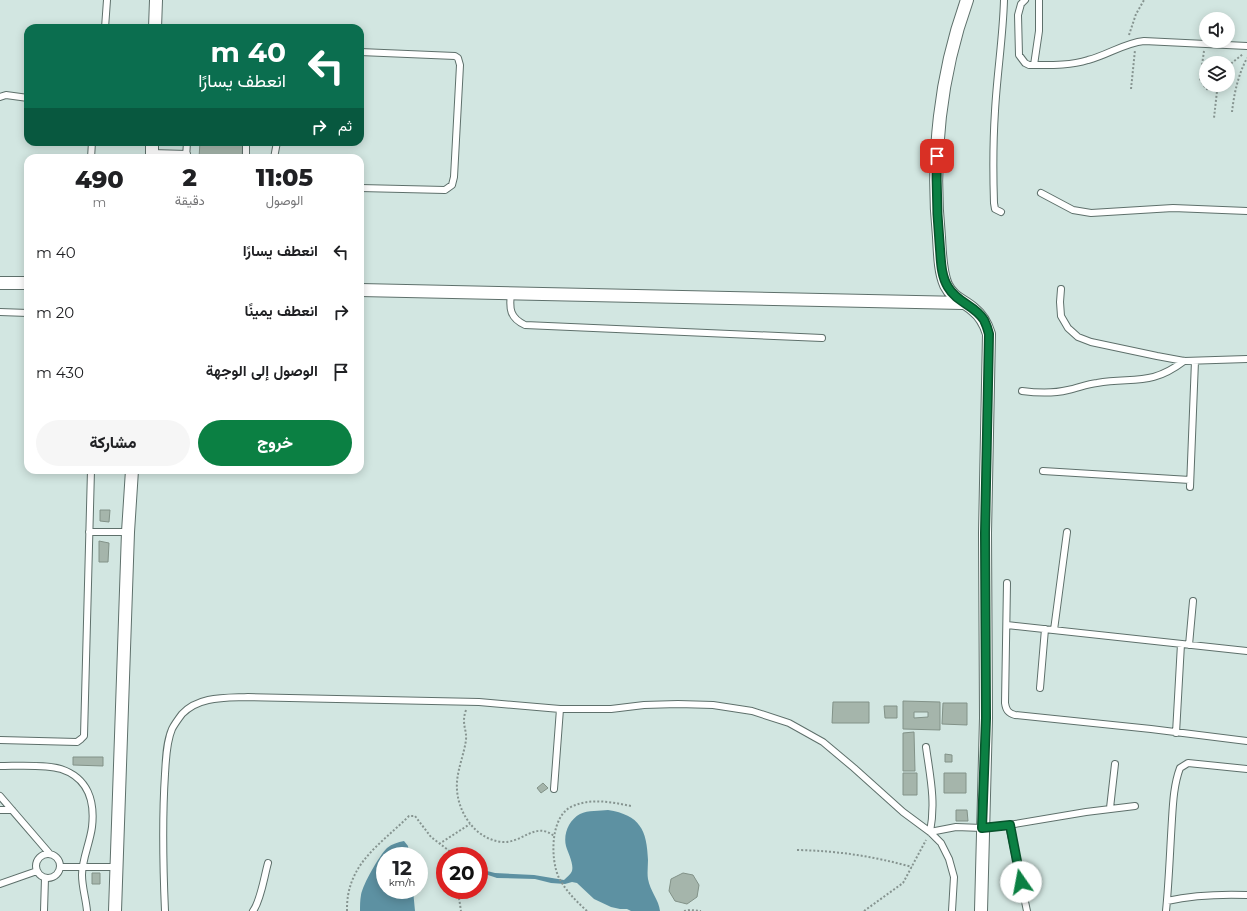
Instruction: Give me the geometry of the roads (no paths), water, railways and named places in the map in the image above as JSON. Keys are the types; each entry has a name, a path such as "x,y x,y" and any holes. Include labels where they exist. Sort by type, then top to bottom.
{"street":[{"path":"155,24 156,0"},
{"path":"967,0 958,26 948,64 942,103 936,183 937,223 943,275 947,286 954,296 973,308 984,320 989,334 985,533 986,718 982,828 982,911"},
{"path":"0,283 24,283"},
{"path":"364,290 963,303"},
{"path":"115,911 128,532 132,474"}],"lane":[{"path":"105,24 107,0"},
{"path":"1001,212 995,209 994,204 993,141 1004,0"},
{"path":"1025,0 1021,4 1018,15 1019,55 1025,63 1034,65 1069,64 1088,60 1136,42 1153,41 1247,46"},
{"path":"1034,65 1039,31 1039,0"},
{"path":"364,52 455,56 458,58 460,65 454,177 452,185 445,190 364,188"},
{"path":"0,97 6,95 24,97"},
{"path":"152,151 172,154"},
{"path":"1041,193 1073,210 1091,213 1173,208 1247,211"},
{"path":"1061,289 1060,302 1062,316 1068,328 1078,337 1098,344 1184,361 1247,359"},
{"path":"511,294 511,311 514,317 525,325 822,338"},
{"path":"0,312 24,313"},
{"path":"1022,391 1053,393 1108,381 1135,381 1148,379 1173,369 1184,361"},
{"path":"1043,471 1190,483 1195,361"},
{"path":"0,740 77,742 84,736 88,532 91,474"},
{"path":"88,532 128,532"},
{"path":"1054,630 1067,532"},
{"path":"1007,583 1005,709 1009,713 1015,715 1247,741"},
{"path":"1189,644 1193,601"},
{"path":"1006,625 1247,651"},
{"path":"1040,688 1045,629"},
{"path":"1176,733 1181,644"},
{"path":"164,911 163,832 167,748 172,730 182,714 198,703 217,698 248,697 469,701 560,709 611,709 644,705 678,704 713,705 752,711 789,723 823,742 902,812 930,832 942,843 949,859 954,877 952,911"},
{"path":"554,789 560,709"},
{"path":"926,747 934,801 934,811 930,832"},
{"path":"1166,911 1173,806 1180,768 1188,763 1247,769"},
{"path":"1110,808 1115,764"},
{"path":"0,766 46,766 60,768 73,774 84,784 91,797 92,810 92,827 82,867 87,911"},
{"path":"0,796 50,854 58,858 61,867 56,877 50,879 41,877 36,866 37,860 45,854 50,854"},
{"path":"930,832 956,827 982,828 1010,825 1110,808 1134,806"},
{"path":"0,810 12,810"},
{"path":"1010,825 1027,911"},
{"path":"253,911 262,889 268,863"},
{"path":"61,867 117,867"},
{"path":"0,884 37,871"},
{"path":"44,911 45,878"},
{"path":"1167,901 1197,895 1247,895"}],"water":[{"path":"608,810 619,812 634,820 640,826 646,840 648,879 660,911 631,911 611,907 594,899 577,883 551,883 535,879 497,878 488,875 488,871 534,875 564,880 572,871 572,862 565,841 566,832 576,817 590,811"},
{"path":"404,841 408,847 388,847 395,843"},
{"path":"376,863 376,899 414,899 415,911 360,911 362,890"}]}
